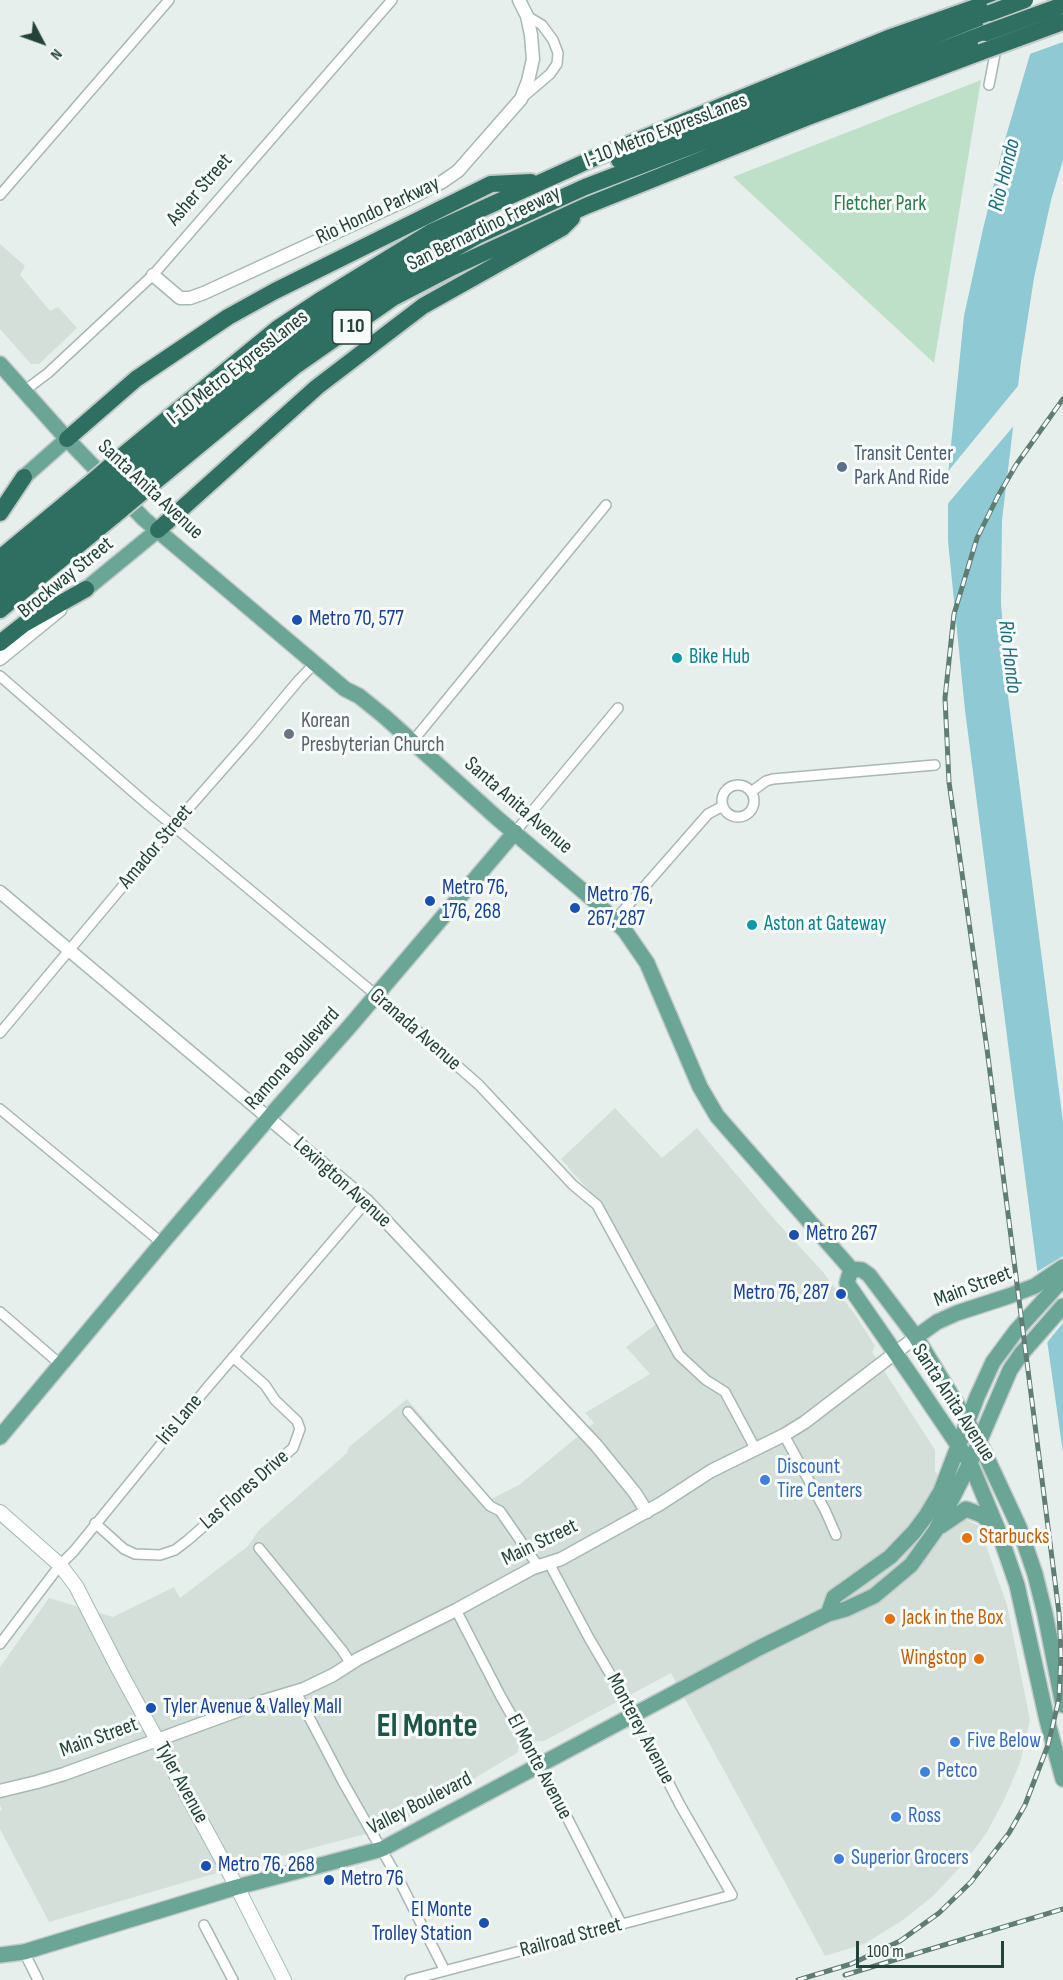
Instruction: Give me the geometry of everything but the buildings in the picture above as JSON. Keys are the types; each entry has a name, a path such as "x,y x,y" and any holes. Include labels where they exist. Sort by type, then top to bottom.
{"highway":[{"name":"I-10 Metro ExpressLanes","path":"131,475 203,404 289,337 357,291 439,242 562,182 996,4 1025,0"},
{"name":"San Bernardino Freeway","path":"0,558 101,500 131,475 278,328 431,232 541,181 891,37 996,4"},
{"name":"I-10 Metro ExpressLanes","path":"131,475 320,331 398,281 477,236 585,187 1063,5"},
{"name":"San Bernardino Freeway","path":"0,610 101,500 131,475 393,298 451,268 586,206 808,117 1063,22"},
{"path":"902,82 956,44"},
{"path":"67,439 146,372 228,317 275,291 491,184 541,181"},
{"path":"158,530 317,387 423,306 562,228 586,206"},
{"path":"0,513 24,477"},
{"path":"0,576 101,500"},
{"path":"0,592 101,500"},
{"path":"0,644 24,624 86,590"}],"main road":[{"name":"Santa Anita Avenue","path":"0,364 67,439 144,519 345,689 359,696 385,717 596,902 625,931 647,963 700,1088 717,1116 851,1269 862,1270 869,1275 916,1337 968,1421 1019,1527 1043,1607 1063,1705"},
{"path":"24,477 67,439"},
{"name":"Brockway Street","path":"86,590 158,530"},
{"name":"Ramona Boulevard","path":"0,1437 162,1243 376,996 514,832"},
{"name":"Main Street","path":"916,1337 937,1322 957,1312 1035,1286 1063,1267"},
{"name":"Santa Anita Avenue","path":"851,1269 847,1283 970,1463 998,1530 1017,1585 1047,1720 1063,1779"},
{"path":"828,1614 834,1597 890,1557 914,1532 941,1491 993,1362 1016,1331 1063,1279"},
{"name":"Valley Boulevard","path":"0,1955 24,1952 237,1887 382,1849 759,1648 828,1614 846,1609 873,1596 911,1565 936,1530 970,1463 1010,1370 1063,1306"},
{"path":"936,1530 966,1509 982,1515 998,1530"},
{"name":"Tyler Avenue","path":"0,1512 60,1566 76,1586 237,1887 284,1980"},
{"path":"1017,1585 1024,1584 1043,1607"}],"street":[{"path":"0,195 169,0"},
{"name":"Asher Street","path":"24,391 48,373 153,275 392,0"},
{"name":"Rio Hondo Parkway","path":"153,275 180,298 197,296 406,200 442,182 458,171 521,99 528,81 533,60 527,16 519,0"},
{"path":"989,85 996,4"},
{"path":"521,99 550,74 557,64 558,53 553,40 542,25 527,16"},
{"path":"0,497 24,477"},
{"path":"412,742 606,505"},
{"name":"Brockway Street","path":"0,659 86,590"},
{"name":"Amador Street","path":"0,1033 173,826 315,663"},
{"name":"Granada Avenue","path":"0,676 479,1085 573,1185 597,1205 679,1355 706,1380 724,1392 755,1448"},
{"name":"Ramona Boulevard","path":"514,832 618,708"},
{"path":"751,792 766,781 773,779 935,765"},
{"path":"743,786 751,792 753,806 743,816 733,816 725,810 723,796 729,788 743,786"},
{"path":"615,920 708,814 723,806"},
{"name":"Lexington Avenue","path":"0,891 367,1201 596,1445 635,1493 647,1512"},
{"path":"0,1109 162,1243"},
{"name":"Iris Lane","path":"0,1644 95,1523 367,1201"},
{"path":"0,1312 60,1364"},
{"name":"Main Street","path":"0,1791 37,1782 273,1698 296,1692 333,1676 351,1664 647,1512 711,1472 784,1435 805,1422 916,1337"},
{"name":"Las Flores Drive","path":"95,1523 124,1549 135,1554 160,1555 175,1550 293,1448 300,1429 297,1421 275,1400 265,1385 233,1357"},
{"name":"Monterey Avenue","path":"408,1412 490,1506 500,1511 544,1565 555,1572 589,1638 634,1715 680,1805 732,1895"},
{"path":"784,1435 836,1535"},
{"path":"260,1548 328,1631 351,1664"},
{"name":"El Monte Avenue","path":"456,1610 622,1925"},
{"path":"296,1692 342,1780 382,1849 445,1971"},
{"name":"Railroad Street","path":"410,1980 732,1895"},
{"path":"204,1925 233,1980"},
{"path":"24,1952 38,1980"}],"shaded area":[{"path":"0,244 25,266 20,275 50,311 58,307 77,328 39,364 31,364 0,329"},
{"path":"615,1108 662,1158 697,1128 774,1219 823,1272 875,1346 872,1352 935,1450 935,1471 967,1520 979,1526 1007,1605 1030,1720 1020,1763 987,1832 965,1862 933,1896 903,1920 864,1944 825,1956 671,1673 544,1741 519,1747 517,1753 392,1827 206,1876 49,1922 0,1829 0,1811 2,1810 0,1805 0,1667 49,1598 113,1617 174,1587 180,1598 248,1546 259,1530 347,1453 349,1447 407,1399 491,1499 519,1485 594,1423 585,1413 650,1374 626,1347 663,1319 604,1208 561,1159"}],"green space":[{"name":"Fletcher Park","path":"981,80 934,363 733,177"}],"water":[{"name":"Rio Hondo","path":"1046,0 1063,0 1063,160 1051,200 1034,278 1021,361 1002,520 1001,603 1008,696 1063,1122 1063,1453 965,710 948,541 948,475 964,316 1004,143"}],"pier":[{"path":"1043,0 1063,0 1063,42 1027,55"},
{"path":"1022,381 1017,422 945,507 945,475"},
{"path":"1063,1256 1063,1323 1045,1345 1035,1273"}],"railway":[{"path":"798,1980 851,1964 900,1941 939,1913 971,1882 1009,1833 1025,1805 1048,1745 1059,1699 1061,1653 1059,1613 987,1049 949,782 945,698 954,614 977,538 1016,465 1063,399"},
{"path":"845,1975 1063,1909"}],"place":[{"name":"Transit Center Park And Ride","path":"842,467"},
{"name":"Metro 70, 577","path":"297,620"},
{"name":"Bike Hub","path":"677,658"},
{"name":"Korean Presbyterian Church","path":"289,734"},
{"name":"Metro 76, 176, 268","path":"430,901"},
{"name":"Metro 76, 267, 287","path":"575,908"},
{"name":"Aston at Gateway","path":"752,925"},
{"name":"Metro 267","path":"794,1235"},
{"name":"Metro 76, 287","path":"841,1294"},
{"name":"Discount Tire Centers","path":"765,1480"},
{"name":"Starbucks","path":"967,1538"},
{"name":"Jack in the Box","path":"890,1619"},
{"name":"Wingstop","path":"979,1659"},
{"name":"Tyler Avenue & Valley Mall","path":"151,1708"},
{"name":"Five Below","path":"955,1742"},
{"name":"Petco","path":"925,1772"},
{"name":"Ross","path":"896,1817"},
{"name":"Superior Grocers","path":"839,1859"},
{"name":"Metro 76, 268","path":"206,1866"},
{"name":"Metro 76","path":"329,1880"},
{"name":"El Monte Trolley Station","path":"484,1923"}],"district":[{"name":"El Monte","path":"427,1728"}]}
